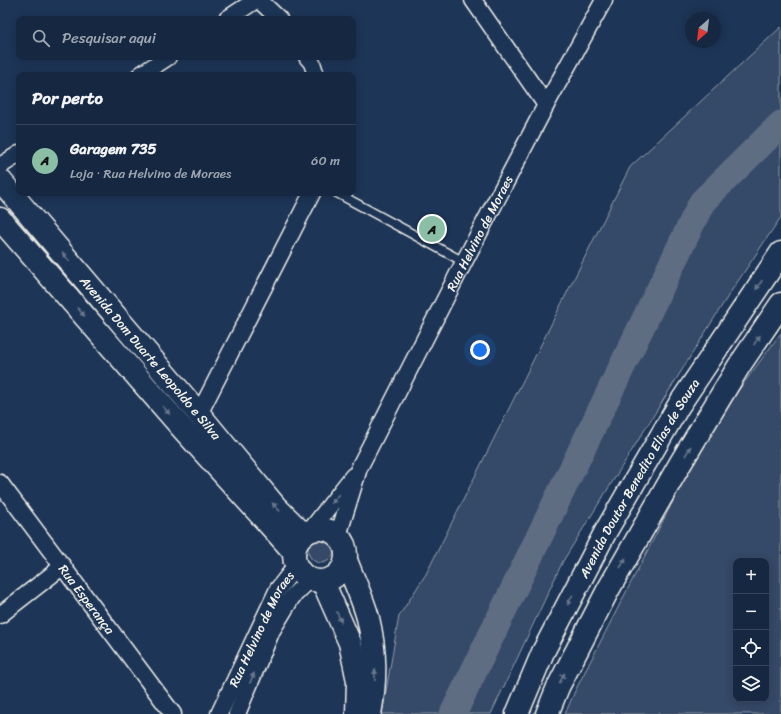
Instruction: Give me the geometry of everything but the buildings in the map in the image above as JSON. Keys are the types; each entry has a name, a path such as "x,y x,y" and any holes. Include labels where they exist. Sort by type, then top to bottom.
{"main road":[{"name":"Avenida Dom Duarte Leopoldo e Silva","path":"0,180 199,414 275,506 306,558 350,643 358,681 357,714"},
{"name":"Avenida Dom Duarte Leopoldo e Silva","path":"0,219 182,428 306,558"},
{"name":"Avenida Doutor Benedito Elias de Souza","path":"517,714 544,652 606,531 679,405 781,253"},
{"name":"Avenida Doutor Benedito Elias de Souza","path":"547,714 558,686 608,590 672,477 739,366 781,304"},
{"path":"182,428 199,414"},
{"path":"325,529 338,536 344,543 346,560 344,568 332,579 306,558 325,529"},
{"path":"346,560 368,617 373,643 375,679 370,714"}],"street":[{"path":"232,16 256,0"},
{"path":"259,0 276,16"},
{"path":"473,0 546,105"},
{"name":"Rua Helvino de Moraes","path":"237,714 272,630 292,597 306,558 359,468 546,105 604,0"},
{"path":"145,72 163,60"},
{"path":"309,60 315,72"},
{"path":"0,166 16,156"},
{"path":"199,414 310,196"},
{"name":"Rua Helvino de Moraes","path":"338,536 359,468"},
{"name":"Rua Esperança","path":"0,483 173,714"},
{"name":"Rua Helvino de Moraes","path":"219,714 278,589 306,558"},
{"path":"0,615 63,566"}],"lane":[{"path":"343,196 464,262"}],"shaded area":[{"path":"781,27 781,217 728,296 563,561 491,714 382,714 399,616 426,574 630,167"},
{"path":"781,333 781,714 565,714 576,689 683,482 738,391"},
{"path":"321,537 330,541 334,550 330,559 321,563 312,559 308,550 312,541"}],"waterway":[{"path":"453,714 702,202 781,124"}],"place":[{"name":"Garagem 735","path":"432,229"}]}
